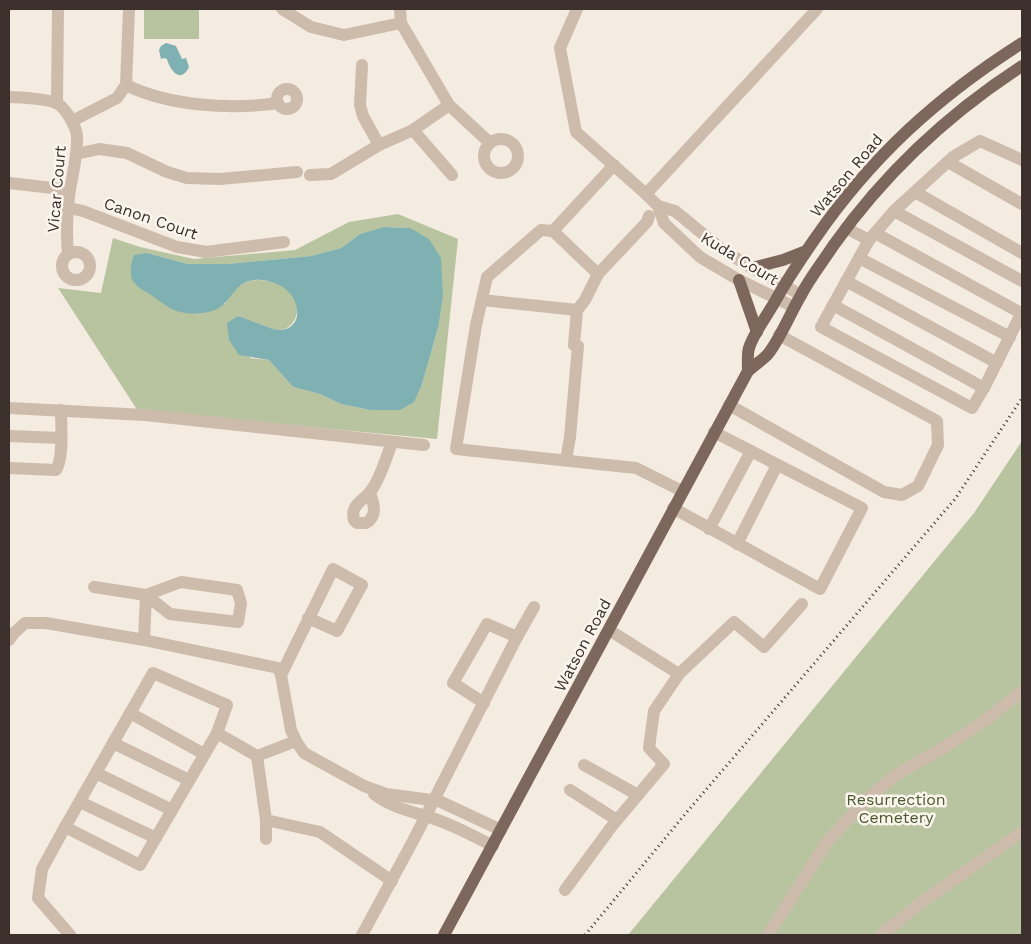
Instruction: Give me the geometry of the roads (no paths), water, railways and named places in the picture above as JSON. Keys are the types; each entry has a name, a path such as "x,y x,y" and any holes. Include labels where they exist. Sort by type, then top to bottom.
{"main road":[{"name":"Watson Road","path":"748,371 749,348 783,286 849,192 902,135 932,108 963,82 1022,43"},
{"name":"Watson Road","path":"444,935 748,371 768,354 801,294 846,228 881,184 922,142 986,90 1022,66"},
{"path":"752,268 783,260 806,251"},
{"path":"739,280 758,332"}],"street":[{"path":"9,96 27,97 58,103 58,9"},
{"path":"72,121 117,98 126,85 129,9"},
{"path":"282,9 311,27 344,35 401,24"},
{"path":"400,9 401,24 449,105 490,143"},
{"name":"Kuda Court","path":"577,9 574,11 560,48 576,132 658,206 664,223 700,257 739,280 794,307"},
{"path":"646,194 817,9"},
{"path":"362,65 360,105 363,116 379,145"},
{"path":"126,85 144,94 213,105 259,106 278,104"},
{"name":"Vicar Court","path":"58,103 72,121 77,135 66,234 68,254"},
{"path":"76,154 99,148 127,153 167,172 187,178 220,179 304,173 330,174 379,145 413,130 449,105"},
{"path":"413,130 452,175"},
{"path":"846,228 872,237 1022,312 972,408 821,327 872,237 894,211 953,157 980,141 1022,160"},
{"path":"948,162 1022,204"},
{"path":"614,165 555,229 541,230 487,277 456,448 636,468 682,491"},
{"path":"9,183 70,190"},
{"path":"915,192 1022,253"},
{"path":"566,460 570,437 578,346 574,345 577,310 585,300 598,274 647,222 649,216 658,206"},
{"name":"Kuda Court","path":"658,206 675,210 720,248 783,286 801,294"},
{"name":"Canon Court","path":"68,208 83,211 177,247 206,252 284,242"},
{"path":"894,211 1022,281"},
{"path":"555,229 598,266 643,218 649,216"},
{"path":"555,229 598,274"},
{"path":"859,258 1010,337"},
{"path":"846,281 996,363"},
{"path":"482,300 577,310"},
{"path":"833,306 984,388"},
{"path":"729,405 884,492 902,495 918,486 938,446 937,420 779,335"},
{"path":"9,408 145,415 424,445"},
{"path":"9,468 56,470 59,466 61,410"},
{"path":"673,508 820,589 862,508 714,432"},
{"path":"9,436 61,438"},
{"path":"370,493 392,442"},
{"path":"709,529 751,451"},
{"path":"737,544 777,465"},
{"path":"281,674 308,618 333,569 362,585 337,631 308,618"},
{"path":"94,587 146,595 181,582 237,590 241,603 238,622 170,614 146,595"},
{"path":"144,640 146,595"},
{"path":"566,890 617,820 664,764 649,748 654,711 679,674 734,622 764,647 802,604"},
{"path":"362,935 426,816 517,637 534,608"},
{"path":"9,640 25,623 46,623 144,640 278,668 281,674 290,730 304,752 364,786 384,802 471,834 492,846"},
{"path":"484,703 453,683 487,624 517,637"},
{"path":"608,630 679,674"},
{"path":"65,827 140,865 217,733 227,705 153,673 113,742 80,802 65,827 42,869 38,898 70,935"},
{"path":"768,935 827,842 865,801 897,774 940,750 986,720 1022,690"},
{"path":"130,713 204,754"},
{"path":"217,733 257,756"},
{"path":"257,756 296,741"},
{"path":"113,742 189,780"},
{"path":"257,756 266,820 266,839"},
{"path":"584,765 638,795"},
{"path":"96,773 172,810"},
{"path":"364,786 386,794 439,801 501,830"},
{"path":"570,790 617,820"},
{"path":"80,802 156,838"},
{"path":"266,820 320,832 392,881"},
{"path":"882,935 922,902 1022,832"}],"water":[{"path":"166,43 176,46 182,59 186,58 189,67 183,75 176,74 173,71 167,59 161,59 159,50"},
{"path":"384,227 410,228 429,239 441,258 443,295 438,328 422,384 414,402 400,410 370,410 341,404 320,394 293,387 269,360 239,355 229,340 227,323 238,316 278,330 293,324 296,318 296,304 292,296 279,285 262,280 246,282 237,288 220,308 210,312 192,314 170,308 138,287 131,277 134,255 147,253 188,264 227,264 311,256 341,248 360,234"}],"railway":[{"path":"585,935 686,813 955,499 1022,398"}],"park label":[{"name":"Resurrection Cemetery","path":"896,808"}]}
